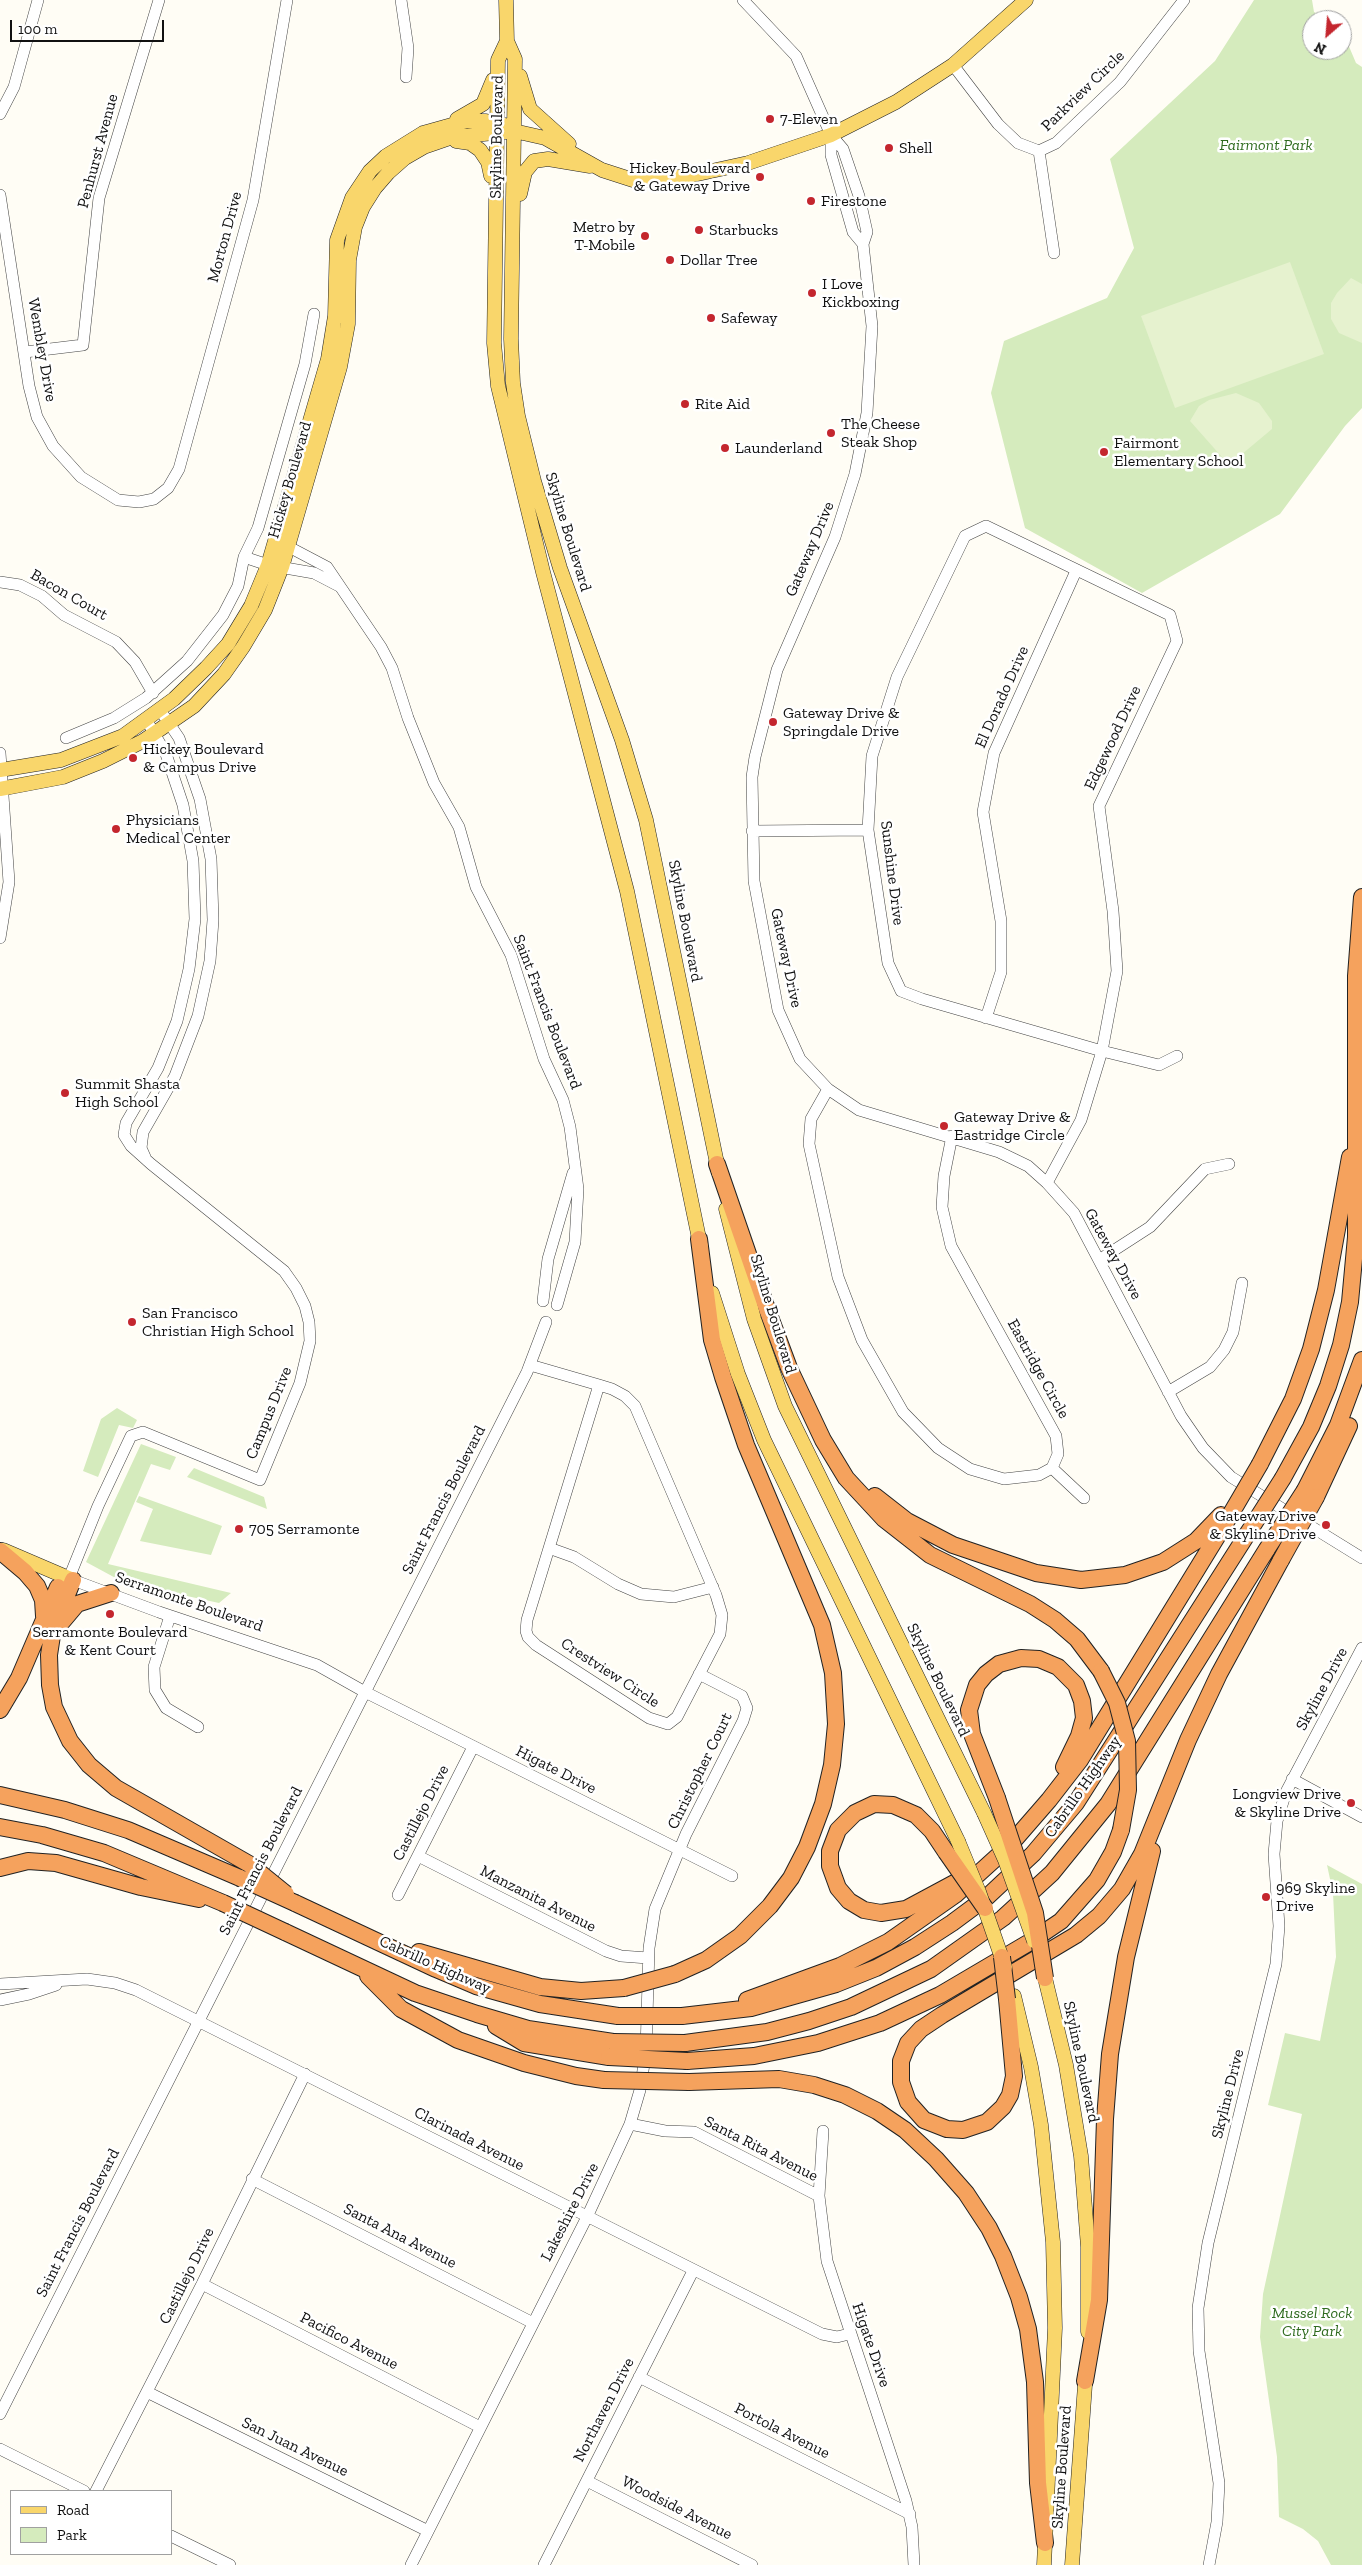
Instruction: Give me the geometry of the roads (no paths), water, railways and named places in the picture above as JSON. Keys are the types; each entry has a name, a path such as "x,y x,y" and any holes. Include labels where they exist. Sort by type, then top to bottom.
{"highway":[{"name":"Cabrillo Highway","path":"0,1795 65,1810 128,1830 371,1937 455,1978 497,1993 554,2007 618,2016 682,2016 751,2008 794,1998 836,1984 876,1968 934,1936 1005,1882 1048,1838 1076,1803 1283,1478 1320,1407 1335,1366 1346,1324 1355,1259 1357,1121 1356,976 1362,897"},
{"path":"708,2014 824,1972 888,1942 948,1901 1009,1846 1084,1752 1258,1463 1293,1399 1311,1349 1326,1290 1357,1121"},
{"path":"611,2050 687,2061 754,2056 818,2043 880,2023 940,1995 1037,1938 1068,1913 1103,1871 1121,1830 1128,1790 1127,1741 1117,1703 1100,1671 1072,1634 1043,1611 938,1560 894,1528 850,1482 818,1430 774,1328 717,1164"},
{"path":"371,1937 486,1973 540,1987 581,1991 624,1988 675,1974 706,1960 740,1936 770,1906 791,1878 807,1847 822,1809 833,1758 836,1724 833,1673 822,1625 746,1445 720,1368 712,1340 699,1240"},
{"name":"Cabrillo Highway","path":"0,1827 42,1835 97,1850 152,1871 415,1993 528,2029 611,2050 685,2043 774,2030 858,2004 931,1968 968,1944 1014,1910 1067,1856 1108,1804 1267,1549 1311,1494 1362,1360"},
{"path":"1002,1957 1010,1998 1014,2076 1010,2095 1003,2108 987,2122 963,2130 947,2129 924,2120 908,2102 901,2082 900,2062 908,2043 921,2029 934,2020 1069,1939 1104,1911 1126,1884 1139,1861 1177,1769 1223,1667 1280,1560 1311,1494 1346,1435 1362,1382"},
{"path":"818,1430 864,1485 907,1521 963,1548 1054,1577 1099,1579 1148,1568 1190,1546 1226,1515"},
{"path":"0,1550 26,1572 37,1586 42,1600 44,1618"},
{"path":"0,1710 17,1683 44,1618 68,1578"},
{"path":"68,1578 53,1629 49,1668 52,1695 60,1723 76,1750 108,1782 133,1799 250,1864 295,1903"},
{"path":"49,1668 56,1635 70,1610 84,1600 111,1594"},
{"path":"1028,1824 1074,1748 1084,1718 1082,1701 1076,1685 1063,1671 1046,1661 1021,1658 999,1664 983,1677 972,1695 969,1710 971,1729 998,1798 1035,1913 1045,1978"},
{"path":"1086,2381 1099,2300 1106,2097 1113,2032 1135,1915 1177,1769"},
{"path":"985,1908 952,1846 911,1811 893,1805 874,1804 855,1813 838,1830 830,1851 830,1866 838,1888 849,1901 872,1912 889,1913 906,1909 936,1894 1009,1846"},
{"path":"0,1868 21,1862 49,1862 84,1869 153,1890 223,1903"},
{"path":"359,1968 401,2009 458,2040 524,2063 576,2076 604,2080 689,2082 779,2079 814,2085 846,2095 877,2111 905,2130 933,2155 966,2193 989,2228 1018,2291 1028,2329 1035,2382 1038,2483 1045,2543"}],"main road":[{"name":"Skyline Boulevard","path":"506,0 507,42 515,59 512,372 521,428 560,568 624,747 646,820 717,1164 746,1292 766,1356 785,1406 984,1813 1013,1882 1045,1978 1068,2072 1083,2171 1088,2270 1086,2381 1072,2565"},
{"name":"Hickey Boulevard","path":"2,789 42,783 74,774 123,752 170,724 210,690 237,657 265,610 328,359 335,316 336,250 347,208 363,180 386,156 413,137 444,125 475,120 497,128 545,138 596,167 618,177 633,180 693,176 748,163 830,135 896,102 953,65 1026,0"},
{"name":"Skyline Boulevard","path":"507,42 498,60 494,343 500,397 624,881 699,1240 726,1343 764,1440 952,1846"},
{"path":"515,59 525,98 533,113 596,167"},
{"path":"444,125 472,112 483,104 490,91 498,60"},
{"name":"Hickey Boulevard","path":"1,770 39,765 82,753 123,736 147,721 191,684 228,644 275,566 289,547 343,356 349,313 350,249 358,217 368,198 388,172 414,152 443,140 497,128"},
{"path":"443,140 470,143 480,150 488,162 496,199"},
{"path":"513,224 523,176 530,164 538,160 548,159 596,167"},
{"name":"Serramonte Boulevard","path":"0,1550 68,1578"},
{"path":"985,1908 1002,1957"},
{"name":"Skyline Boulevard","path":"1010,1998 1037,2098 1052,2226 1055,2336 1044,2565"}],"street":[{"path":"0,114 14,87 38,0"},
{"name":"Penhurst Avenue","path":"25,352 83,345 99,198 159,0"},
{"name":"Morton Drive","path":"175,478 253,200 287,0"},
{"path":"402,0 408,48 406,77"},
{"name":"Gateway Drive","path":"743,0 796,56 830,135 831,155 854,232 863,244 871,308 872,347 863,435 842,516 828,555 784,648 764,713 752,776 754,881 778,1010 800,1059 828,1089 859,1110 952,1136 999,1152 1028,1166 1047,1183 1074,1213 1181,1416 1203,1448 1231,1477 1362,1558"},
{"name":"Parkview Circle","path":"953,65 998,124 1018,143 1040,151 1056,142 1120,82 1184,0"},
{"path":"1040,151 1054,252"},
{"name":"Wembley Drive","path":"0,195 29,386 37,417 53,446 81,477 118,500 140,502 154,499 168,488 175,478"},
{"name":"Hickey Boulevard","path":"66,738 114,718 153,693 187,661 217,625 240,582 244,557 258,528 309,348 314,314"},
{"name":"Edgewood Drive","path":"965,536 986,526 1170,615 1177,641 1099,806 1113,911 1117,971 1102,1051 1081,1120 1047,1183"},
{"name":"Sunshine Drive","path":"965,536 897,677 872,756 868,830 888,963 901,991 986,1018 1158,1065 1177,1056"},
{"name":"Saint Francis Boulevard","path":"289,547 327,568 381,647 392,668 408,718 434,783 458,827 476,887 511,955 526,1008 544,1059 563,1100 574,1156 578,1189 578,1220 570,1263 557,1304"},
{"name":"Saint Francis Boulevard","path":"244,557 275,566 314,573 339,586"},
{"name":"El Dorado Drive","path":"986,1018 1001,972 1001,921 983,812 994,753 1076,571"},
{"name":"Bacon Court","path":"0,582 20,585 42,596 64,615 116,642 135,662 153,693"},
{"name":"Campus Drive","path":"151,1164 142,1153 141,1137 175,1076 195,1026 208,972 213,920 213,874 204,814 188,759 170,724 160,710"},
{"name":"Campus Drive","path":"68,1578 98,1506 131,1436 142,1432 260,1480 300,1383 307,1359 310,1332 308,1314 299,1293 288,1276 151,1164 128,1142 124,1134 124,1126 155,1074 177,1021 190,962 196,907 192,854 183,805 166,754 147,721"},
{"path":"0,753 9,882 0,938"},
{"path":"752,831 868,830"},
{"path":"828,1089 811,1119 809,1144 838,1277 862,1340 903,1412 938,1448 970,1469 1004,1479 1039,1475 1052,1468 1084,1498"},
{"name":"Eastridge Circle","path":"952,1136 944,1176 942,1207 951,1246 1056,1436 1058,1454 1052,1468"},
{"name":"Saint Francis Boulevard","path":"543,1301 544,1275 570,1190 574,1156"},
{"path":"1099,1260 1150,1227 1205,1169 1229,1164"},
{"path":"1168,1392 1210,1367 1224,1350 1233,1332 1242,1283"},
{"name":"Saint Francis Boulevard","path":"0,2414 530,1365 546,1322"},
{"name":"Crestview Circle","path":"530,1365 599,1385 625,1396 638,1411 713,1587 721,1609 721,1628 675,1720 664,1724 649,1718 534,1642 527,1634 526,1624 599,1385"},
{"path":"549,1548 574,1557 618,1584 641,1594 674,1597 713,1587"},
{"name":"Serramonte Boulevard","path":"68,1578 170,1616 317,1665 365,1692"},
{"path":"170,1616 154,1666 153,1684 158,1697 166,1708 198,1728"},
{"name":"Skyline Drive","path":"1209,2565 1217,2522 1219,2483 1199,2350 1199,2294 1208,2243 1276,1964 1279,1926 1274,1838 1280,1807 1292,1779 1362,1648"},
{"name":"Christopher Court","path":"679,1850 743,1721 747,1708 742,1696 699,1674"},
{"name":"Higate Drive","path":"365,1692 732,1876"},
{"name":"Castillejo Drive","path":"398,1895 473,1747"},
{"path":"1292,1779 1362,1817"},
{"name":"Lakeshire Drive","path":"411,2565 587,2217 630,2124 640,2090 646,2051 648,1958 651,1928 658,1900 679,1850"},
{"name":"Manzanita Avenue","path":"418,1856 606,1951 621,1956 648,1958"},
{"name":"Clarinada Avenue","path":"0,2000 29,1994 70,1980"},
{"name":"Clarinada Avenue","path":"0,1984 70,1980 103,1981 125,1986 199,2020 693,2271 822,2334 837,2337 850,2334"},
{"name":"Castillejo Drive","path":"97,2490 202,2284 252,2178 305,2074"},
{"name":"Santa Rita Avenue","path":"630,2124 665,2132 694,2132 819,2196"},
{"name":"Higate Drive","path":"824,2132 819,2196 827,2261 910,2514 914,2565"},
{"name":"Santa Ana Avenue","path":"252,2178 533,2323"},
{"name":"Northaven Drive","path":"544,2565 693,2271"},
{"name":"Pacifico Avenue","path":"202,2284 480,2427"},
{"name":"Portola Avenue","path":"639,2377 910,2514"},
{"name":"San Juan Avenue","path":"147,2392 428,2531"},
{"path":"0,2449 82,2490"},
{"name":"Woodside Avenue","path":"587,2481 752,2565"},
{"path":"172,2536 230,2565"}],"place":[{"name":"7-Eleven","path":"770,119"},
{"name":"Shell","path":"889,148"},
{"name":"Hickey Boulevard & Gateway Drive","path":"760,177"},
{"name":"Firestone","path":"811,201"},
{"name":"Starbucks","path":"699,230"},
{"name":"Metro by T-Mobile","path":"645,236"},
{"name":"Dollar Tree","path":"670,260"},
{"name":"I Love Kickboxing","path":"812,293"},
{"name":"Safeway","path":"711,318"},
{"name":"Rite Aid","path":"685,404"},
{"name":"The Cheese Steak Shop","path":"831,433"},
{"name":"Launderland","path":"725,448"},
{"name":"Fairmont Elementary School","path":"1104,452"},
{"name":"Gateway Drive & Springdale Drive","path":"773,722"},
{"name":"Hickey Boulevard & Campus Drive","path":"133,758"},
{"name":"Physicians Medical Center","path":"116,829"},
{"name":"Summit Shasta High School","path":"65,1093"},
{"name":"Gateway Drive & Eastridge Circle","path":"944,1126"},
{"name":"San Francisco Christian High School","path":"132,1322"},
{"name":"Gateway Drive & Skyline Drive","path":"1326,1525"},
{"name":"705 Serramonte","path":"239,1529"},
{"name":"Serramonte Boulevard & Kent Court","path":"110,1614"},
{"name":"Longview Drive & Skyline Drive","path":"1351,1803"},
{"name":"969 Skyline Drive","path":"1266,1897"}],"park label":[{"name":"Fairmont Park","path":"1266,145"},
{"name":"Mussel Rock City Park","path":"1312,2322"}]}
